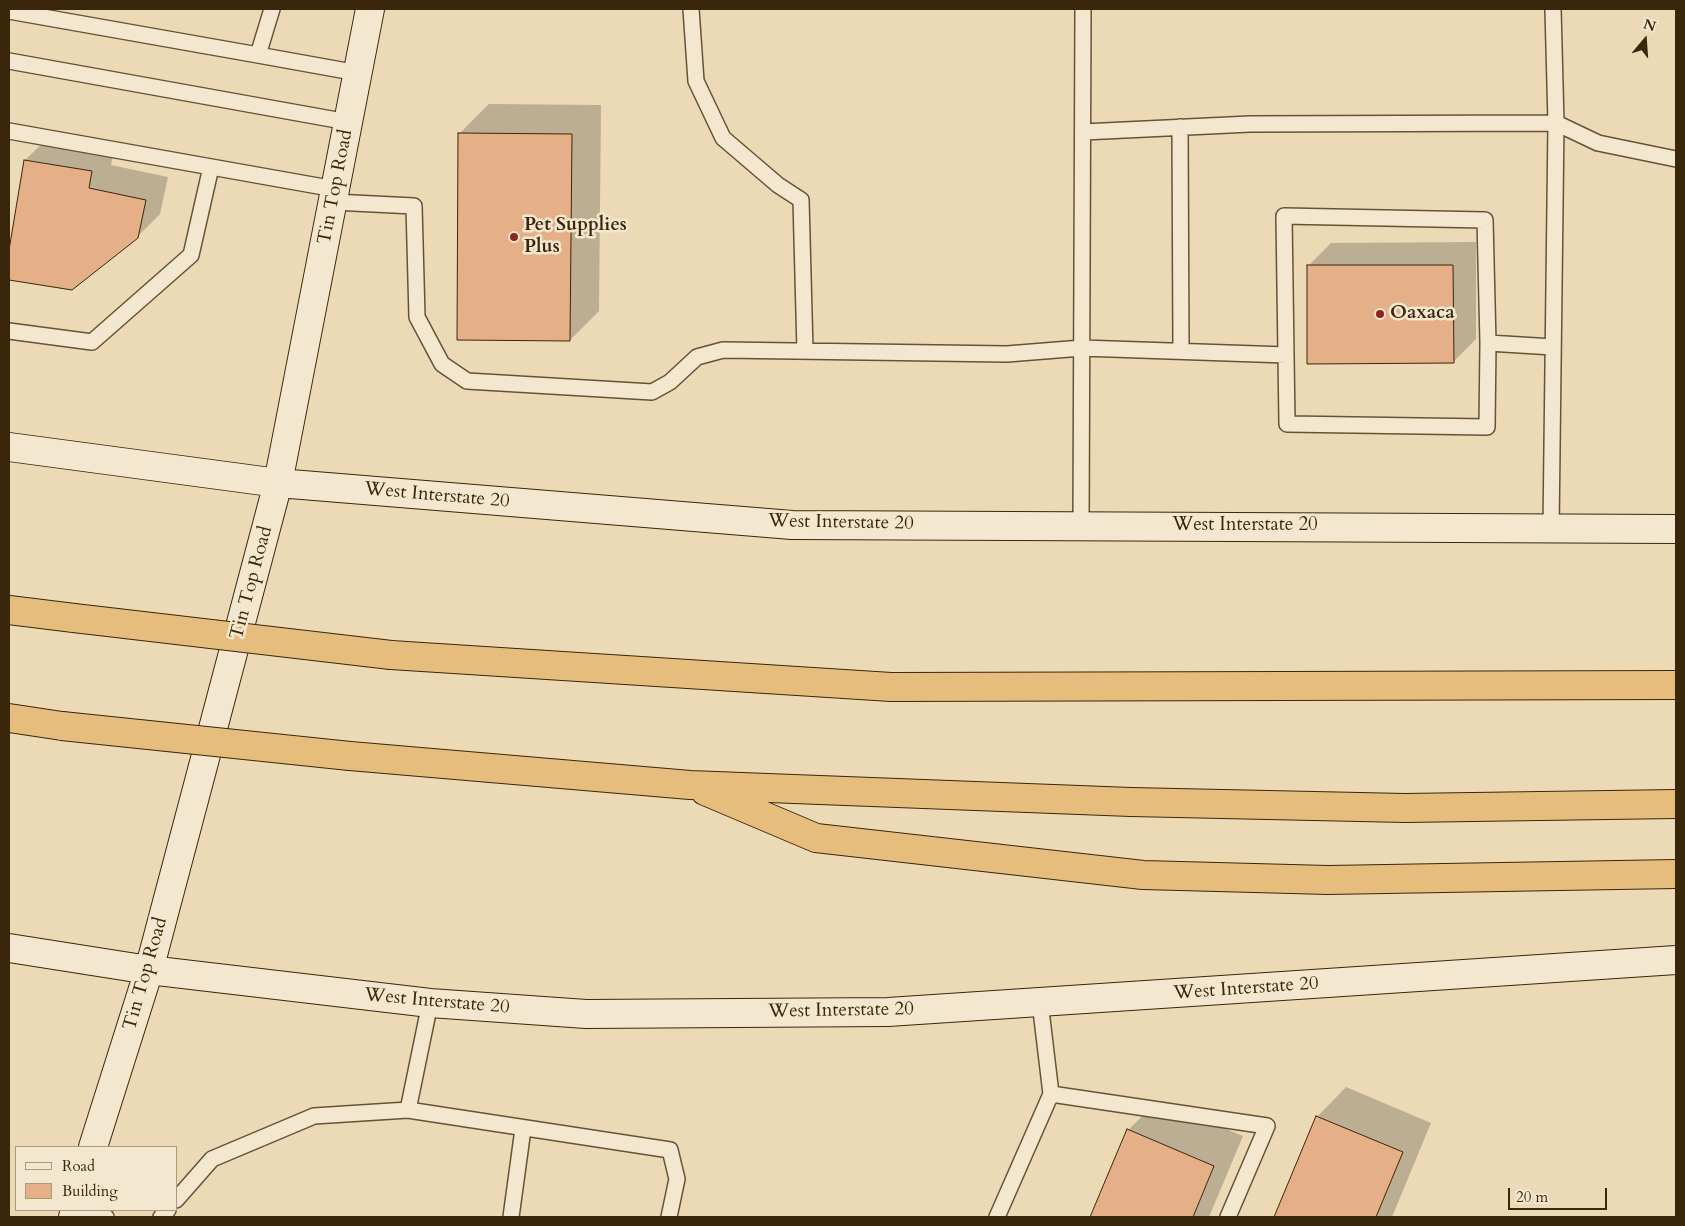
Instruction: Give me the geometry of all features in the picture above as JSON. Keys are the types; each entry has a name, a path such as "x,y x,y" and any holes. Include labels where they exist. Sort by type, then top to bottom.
{"highway":[{"path":"9,610 391,655 891,688 1676,685"},
{"path":"9,718 62,726 350,756 690,785 1131,802 1405,808 1676,804"},
{"path":"690,785 816,838 1143,875 1328,880 1676,874"}],"main road":[{"name":"Tin Top Road","path":"92,1146 149,970 278,483 370,9"},
{"name":"West Interstate 20","path":"9,447 278,483 792,525 1676,529"},
{"name":"West Interstate 20","path":"9,948 149,970 430,1003 586,1014 888,1012 1676,960"}],"lane":[{"path":"258,55 272,9"},
{"path":"691,9 696,81 723,138 778,185 801,200 805,351"},
{"path":"1081,525 1083,9"},
{"path":"1551,529 1556,124 1554,9"},
{"path":"9,11 358,73"},
{"path":"9,61 348,122"},
{"path":"1083,132 1259,124 1556,124 1598,143 1676,159"},
{"path":"1180,127 1181,351"},
{"path":"9,131 211,168 334,196 414,206 418,317 442,364 467,381 652,392 670,382 697,358 723,350 1007,354 1082,348 1286,355"},
{"path":"9,331 92,342 191,255 211,168"},
{"path":"1284,216 1485,220 1488,343 1487,427 1286,424 1284,216"},
{"path":"1488,343 1553,347"},
{"path":"997,1217 1051,1094 1040,1002"},
{"path":"408,1110 430,1003"},
{"path":"1051,1094 1267,1126 1228,1217"},
{"path":"178,1198 212,1159 314,1116 408,1110 670,1150 677,1179 669,1217"},
{"path":"511,1217 523,1129"},
{"path":"80,1211 106,1217"}],"building":[{"name":"Pet Supplies Plus","path":"458,133 572,134 570,341 457,340"},
{"path":"24,160 92,171 89,188 146,200 138,238 72,290 9,280 9,250"},
{"name":"Oaxaca","path":"1307,265 1453,265 1454,363 1307,364"},
{"path":"1316,1116 1403,1152 1376,1217 1274,1217"},
{"path":"1127,1129 1214,1166 1193,1217 1090,1217"}],"place":[{"name":"Pet Supplies Plus","path":"514,237"},
{"name":"Oaxaca","path":"1380,314"}]}
